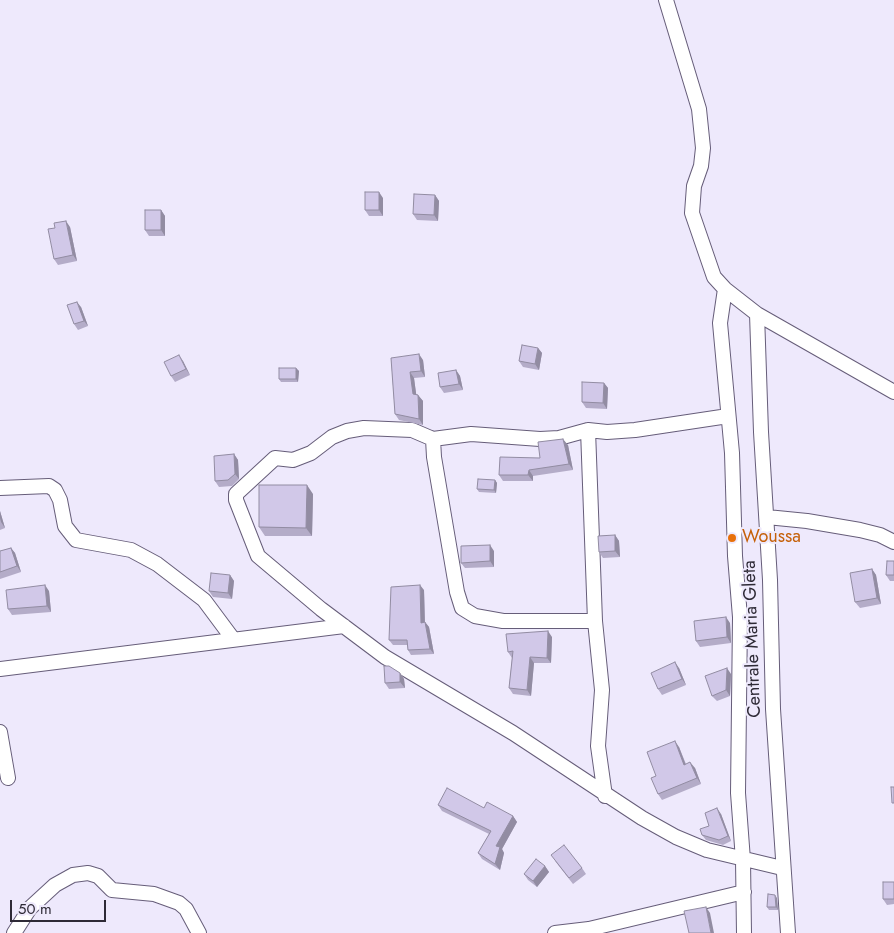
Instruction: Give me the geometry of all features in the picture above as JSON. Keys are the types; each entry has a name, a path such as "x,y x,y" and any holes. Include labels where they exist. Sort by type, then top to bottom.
{"street":[{"path":"666,0 682,49 702,126 701,166 694,186 692,213 714,277 725,289 757,314 894,392"},
{"path":"725,289 720,323 728,416 740,617 738,792 743,860 744,933"},
{"name":"Centrale Maria Gleta","path":"757,314 782,868 788,933"},
{"path":"728,416 635,430 607,432 588,430 559,438 540,439 471,434 433,439 404,429 364,428 347,431 293,460 276,458 236,494 236,500 258,556 385,657 513,733 606,796 676,837 707,850 782,868"},
{"path":"588,430 595,620 602,690 598,746 606,796"},
{"path":"433,439 457,592 462,608 475,616 503,621 595,620"},
{"path":"0,488 49,486 55,490 60,500 65,526 76,540 131,550 158,564 204,600 233,640"},
{"path":"767,518 807,520 860,530 880,535 894,542"},
{"path":"0,669 344,626"},
{"path":"0,732 8,778"},
{"path":"14,933 30,908 55,885 73,876 88,872 98,876 112,890 154,894 179,903 186,909 199,933"},
{"path":"555,933 589,929 744,892"}],"building":[{"path":"365,192 379,192 379,210 365,210"},
{"path":"414,194 435,195 434,215 413,214"},
{"path":"145,210 161,210 161,230 145,230"},
{"path":"66,221 73,255 54,259 48,229 55,228 54,223"},
{"path":"77,302 84,321 74,324 67,305"},
{"path":"522,345 538,348 535,364 519,361"},
{"path":"419,354 421,371 410,372 413,394 418,395 419,419 395,414 391,358"},
{"path":"179,355 186,369 171,376 164,362"},
{"path":"279,368 296,368 296,379 279,379"},
{"path":"456,370 459,384 440,387 438,373"},
{"path":"582,382 604,383 603,403 582,402"},
{"path":"563,439 569,464 529,470 528,475 499,475 500,457 540,458 538,442"},
{"path":"234,454 235,474 228,480 215,481 214,456"},
{"path":"478,479 495,480 494,490 477,489"},
{"path":"259,485 307,485 306,528 259,527"},
{"path":"615,535 615,551 599,552 598,536"},
{"path":"490,545 490,561 461,563 461,546"},
{"path":"11,548 17,566 0,572 0,551"},
{"path":"887,561 894,561 894,575 886,575"},
{"path":"872,569 877,598 855,602 850,573"},
{"path":"211,573 230,575 228,593 209,591"},
{"path":"45,585 47,606 8,609 6,590"},
{"path":"420,585 421,623 425,622 430,649 408,650 407,640 389,640 391,587"},
{"path":"726,617 727,637 696,641 694,621"},
{"path":"548,631 547,658 530,657 527,690 509,688 513,651 508,652 506,634"},
{"path":"675,662 682,679 658,689 651,673"},
{"path":"384,666 389,666 400,673 400,682 385,683"},
{"path":"727,668 726,690 712,696 705,676"},
{"path":"675,741 684,765 690,762 697,778 658,794 651,778 656,776 647,752"},
{"path":"891,787 894,787 894,803 892,803"},
{"path":"447,788 484,808 487,802 513,816 496,846 500,847 495,864 478,853 491,831 438,805"},
{"path":"717,808 728,836 719,840 702,835 700,829 709,826 705,813"},
{"path":"564,845 582,868 569,878 551,855"},
{"path":"536,859 545,866 533,881 524,874"},
{"path":"883,882 894,882 894,899 883,899"},
{"path":"768,894 775,895 776,907 767,907"},
{"path":"706,907 711,933 689,933 684,911"}],"place":[{"name":"Woussa","path":"732,538"}]}
